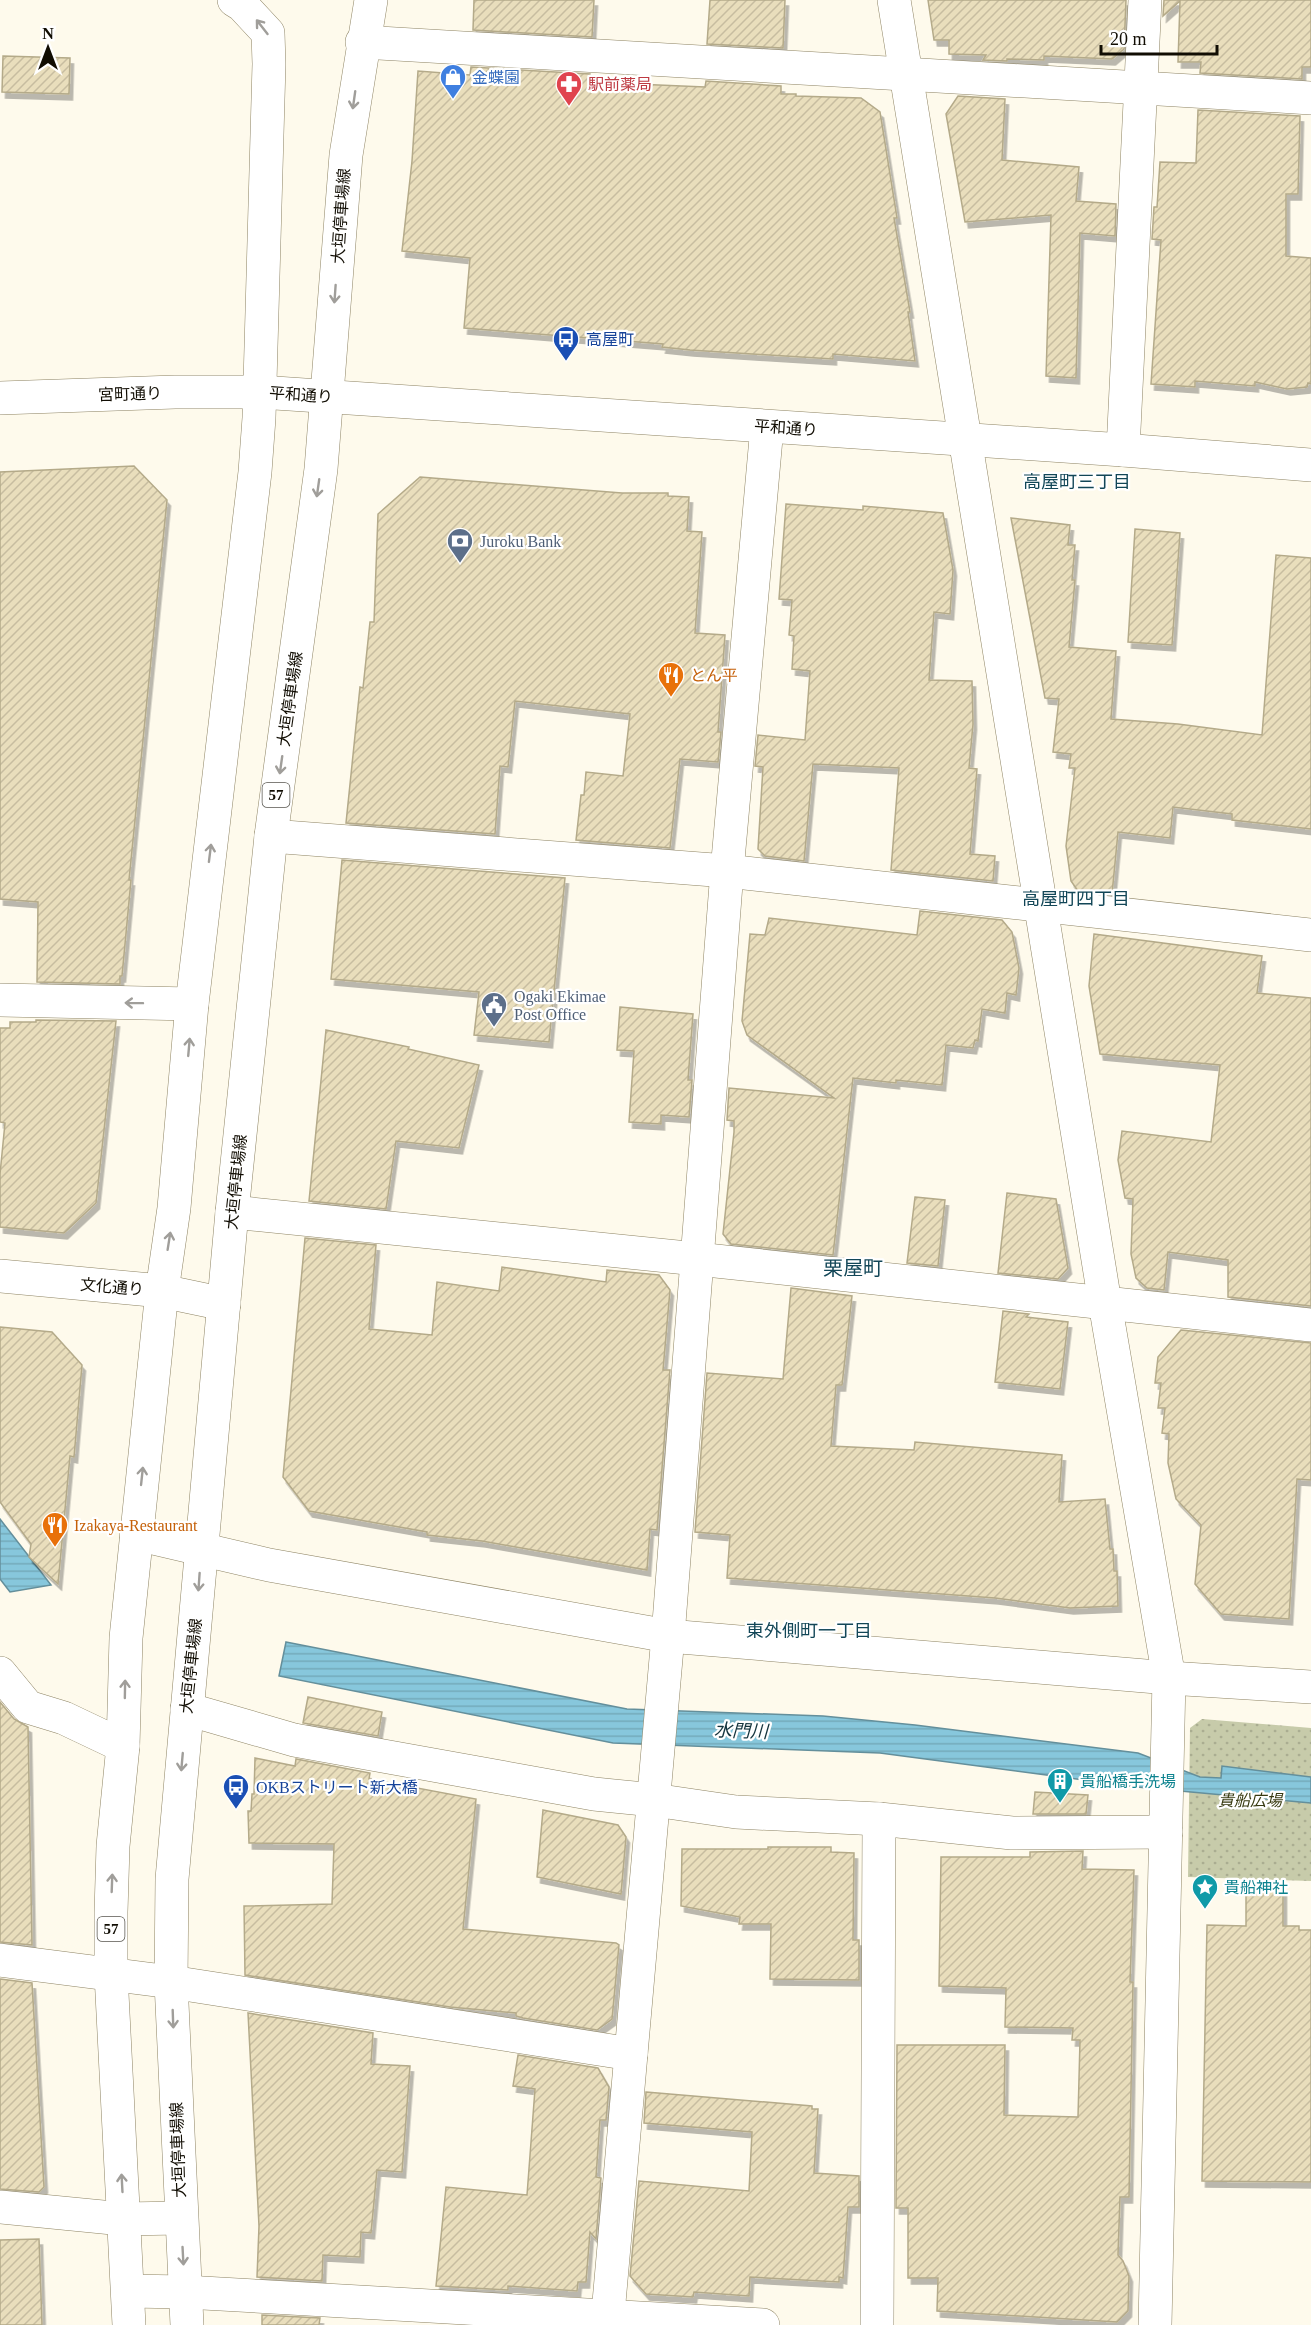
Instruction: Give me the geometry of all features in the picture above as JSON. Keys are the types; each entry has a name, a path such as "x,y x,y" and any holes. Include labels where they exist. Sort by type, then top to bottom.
{"street":[{"name":"57","path":"129,2325 111,1974 113,1846 123,1746 126,1638 162,1292 174,1208 192,1004 255,472 260,392 268,33 242,5 234,0"},
{"name":"大垣停車場線","path":"187,2325 171,1982 172,1879 193,1666 201,1548 232,1212 271,837 319,481 328,397 346,155 362,42 371,0"},
{"path":"894,0 1105,1303 1169,1678 1155,2325"},
{"path":"1123,450 1145,0"},
{"path":"362,42 1311,98"},
{"name":"宮町通り","path":"0,398 175,392 260,392"},
{"name":"平和通り","path":"260,392 1123,450 1311,465"},
{"path":"607,2320 668,1636 727,871 767,426"},
{"path":"271,837 727,871 1311,935"},
{"path":"0,1000 192,1004"},
{"path":"232,1212 1311,1325"},
{"name":"文化通り","path":"0,1276 162,1292 224,1304"},
{"path":"136,1534 281,1567 668,1636 1169,1678 1311,1687"},
{"path":"0,1673 28,1707 64,1718 123,1746"},
{"path":"187,1709 294,1740 594,1794 736,1812 879,1819 1012,1833 1166,1833"},
{"path":"877,2325 879,1819"},
{"path":"0,1960 171,1982 631,2054"},
{"path":"0,2207 123,2219 181,2218"},
{"path":"128,2291 185,2292 607,2320 763,2325"}],"green space":[{"name":"貴船広場","path":"1202,1719 1311,1728 1311,1881 1188,1877 1190,1728"}],"water":[{"path":"0,1519 51,1585 10,1592 0,1579"},
{"name":"水門川","path":"286,1642 627,1709 823,1716 915,1725 1138,1753 1200,1777 1221,1778 1222,1766 1311,1777 1311,1803 1137,1787 880,1753 613,1743 279,1676"}],"building":[{"path":"474,0 594,0 592,37 473,30"},
{"path":"710,0 785,0 783,48 707,44"},
{"path":"928,0 1126,0 1124,49 1112,59 1044,56 1044,60 1007,59 1007,61 983,60 986,55 949,54 949,40 934,40"},
{"path":"1164,0 1311,0 1311,67 1302,67 1302,79 1200,73 1201,62 1178,62 1180,1 1163,16"},
{"path":"3,56 70,58 69,94 2,92"},
{"path":"471,67 590,74 589,82 705,87 706,81 781,86 781,94 861,98 880,112 897,218 894,218 910,312 908,312 915,361 833,354 833,359 690,350 662,347 663,344 464,328 470,258 402,251 412,161 418,71 470,75"},
{"path":"958,96 1005,99 1002,160 1079,167 1076,201 1116,204 1115,236 1080,233 1076,378 1046,376 1051,215 965,222 946,114"},
{"path":"1198,110 1300,116 1298,194 1286,194 1286,256 1311,258 1311,384 1308,383 1307,387 1287,389 1255,382 1255,386 1195,381 1195,387 1151,384 1161,240 1152,239 1160,162 1196,163"},
{"path":"134,466 167,500 129,880 131,880 122,976 120,976 120,984 37,982 38,902 0,899 0,472"},
{"path":"420,477 622,493 668,493 668,496 689,497 687,531 702,532 695,633 725,635 718,732 721,732 718,762 680,759 670,848 576,840 586,772 623,776 630,714 515,701 508,767 500,766 495,834 346,823 360,687 363,688 370,622 374,622 378,514"},
{"path":"786,504 863,510 863,506 943,513 953,570 950,614 934,612 929,680 972,681 973,724 969,768 977,769 970,854 995,856 993,881 891,870 899,768 813,764 804,861 765,856 758,849 763,767 755,766 758,735 805,740 810,671 792,669 794,636 789,635 792,600 779,599"},
{"path":"1011,518 1070,525 1068,545 1075,545 1072,580 1075,580 1069,647 1116,651 1111,719 1178,724 1262,735 1276,555 1311,558 1311,829 1232,820 1232,814 1173,807 1170,838 1118,832 1112,894 1078,891 1071,881 1066,846 1075,768 1069,768 1071,754 1053,752 1059,699 1045,698"},
{"path":"1135,529 1180,533 1172,645 1128,642"},
{"path":"342,860 565,878 549,1042 474,1035 479,992 331,979"},
{"path":"920,911 1002,920 1012,932 1019,968 1016,995 1007,993 1005,1013 982,1009 978,1041 975,1040 973,1048 946,1045 942,1085 853,1078 833,1255 731,1244 723,1234 734,1132 734,1121 727,1120 729,1088 834,1098 747,1035 742,1021 750,934 765,935 769,918 917,935"},
{"path":"1094,934 1262,956 1257,993 1311,998 1311,1306 1228,1297 1228,1260 1168,1252 1164,1290 1147,1288 1136,1278 1131,1254 1133,1199 1125,1198 1118,1160 1122,1131 1211,1142 1220,1065 1100,1054 1089,986"},
{"path":"620,1007 693,1014 688,1080 692,1080 689,1117 661,1115 661,1124 629,1122 634,1051 617,1050"},
{"path":"36,1020 116,1021 96,1203 64,1233 0,1227 0,1174 5,1123 0,1122 0,1028 10,1028 10,1022 36,1022"},
{"path":"326,1030 409,1047 408,1049 479,1065 459,1148 396,1141 386,1209 309,1201"},
{"path":"1007,1193 1056,1199 1068,1268 1058,1279 998,1273"},
{"path":"915,1197 945,1200 938,1266 907,1263"},
{"path":"305,1238 376,1245 369,1329 432,1335 437,1282 499,1291 502,1267 606,1282 607,1270 659,1275 670,1290 663,1370 670,1370 657,1530 650,1529 647,1570 482,1541 427,1535 427,1532 309,1511 283,1477"},
{"path":"791,1288 852,1296 842,1385 836,1385 831,1446 914,1450 915,1442 1062,1455 1059,1502 1105,1499 1110,1549 1113,1549 1114,1571 1117,1571 1118,1606 1070,1608 995,1598 727,1578 730,1535 695,1532 707,1373 783,1379"},
{"path":"1003,1311 1029,1314 1026,1317 1068,1322 1060,1389 995,1382"},
{"path":"0,1327 52,1332 82,1365 74,1457 70,1456 58,1584 29,1557 31,1544 0,1502"},
{"path":"1181,1330 1311,1343 1311,1480 1297,1479 1289,1619 1221,1614 1195,1584 1201,1525 1176,1499 1168,1463 1169,1434 1162,1433 1165,1408 1158,1408 1161,1383 1155,1383 1158,1357"},
{"path":"308,1697 382,1712 378,1736 303,1723"},
{"path":"0,1702 14,1719 28,1727 32,1945 0,1942"},
{"path":"255,1758 295,1766 296,1759 370,1773 369,1779 476,1799 463,1929 616,1943 619,1945 612,2019 597,2030 523,2018 516,2016 516,2013 450,2007 245,1975 244,1906 332,1904 334,1844 249,1843 248,1811 251,1811 252,1794 254,1794"},
{"name":"貴船橋手洗場","path":"1035,1792 1088,1795 1086,1814 1033,1814"},
{"path":"543,1810 618,1825 626,1837 621,1894 537,1877"},
{"path":"768,1847 831,1847 831,1852 854,1853 853,1940 859,1940 859,1980 770,1979 771,1924 739,1924 740,1917 681,1906 682,1849 768,1849"},
{"path":"1083,1851 1082,1869 1134,1870 1130,1982 1133,1982 1129,2197 1120,2197 1118,2255 1129,2276 1128,2311 1117,2322 937,2311 938,2278 908,2278 908,2208 896,2208 897,2045 1005,2045 1004,2115 1078,2117 1080,2040 1072,2040 1073,2028 1005,2027 1006,1988 939,1986 941,1857 1030,1857 1030,1852"},
{"path":"1246,1886 1283,1886 1283,1926 1299,1926 1299,1930 1311,1930 1311,2182 1202,2181 1207,1925 1246,1926"},
{"path":"0,1979 32,1983 44,2187 39,2192 0,2189"},
{"path":"248,2013 373,2033 371,2064 410,2066 402,2172 377,2170 371,2233 361,2232 360,2257 323,2255 322,2281 257,2277 259,2226"},
{"path":"518,2055 598,2068 609,2087 606,2120 600,2120 596,2177 601,2178 596,2239 590,2232 586,2282 578,2282 577,2291 508,2286 508,2290 436,2286 446,2187 527,2195 535,2089 513,2086"},
{"path":"646,2092 812,2106 812,2109 818,2109 814,2173 859,2176 859,2207 848,2207 843,2278 839,2277 839,2282 750,2277 749,2296 694,2292 693,2297 646,2294 630,2276 639,2181 749,2191 752,2132 644,2123"},
{"path":"39,2239 42,2325 0,2325 0,2240"},
{"path":"262,2315 320,2318 319,2325 262,2325"}],"place":[{"name":"金蝶園","path":"453,100"},
{"name":"駅前薬局","path":"569,107"},
{"name":"高屋町","path":"566,362"},
{"name":"Juroku Bank","path":"460,564"},
{"name":"とん平","path":"671,698"},
{"name":"Ogaki Ekimae Post Office","path":"494,1028"},
{"name":"Izakaya-Restaurant","path":"55,1548"},
{"name":"貴船橋手洗場","path":"1060,1804"},
{"name":"OKBストリート新大橋","path":"236,1810"},
{"name":"貴船神社","path":"1205,1910"}],"district":[{"name":"高屋町三丁目","path":"1077,482"},
{"name":"高屋町四丁目","path":"1076,899"},
{"name":"栗屋町","path":"853,1268"},
{"name":"東外側町一丁目","path":"809,1631"}]}
